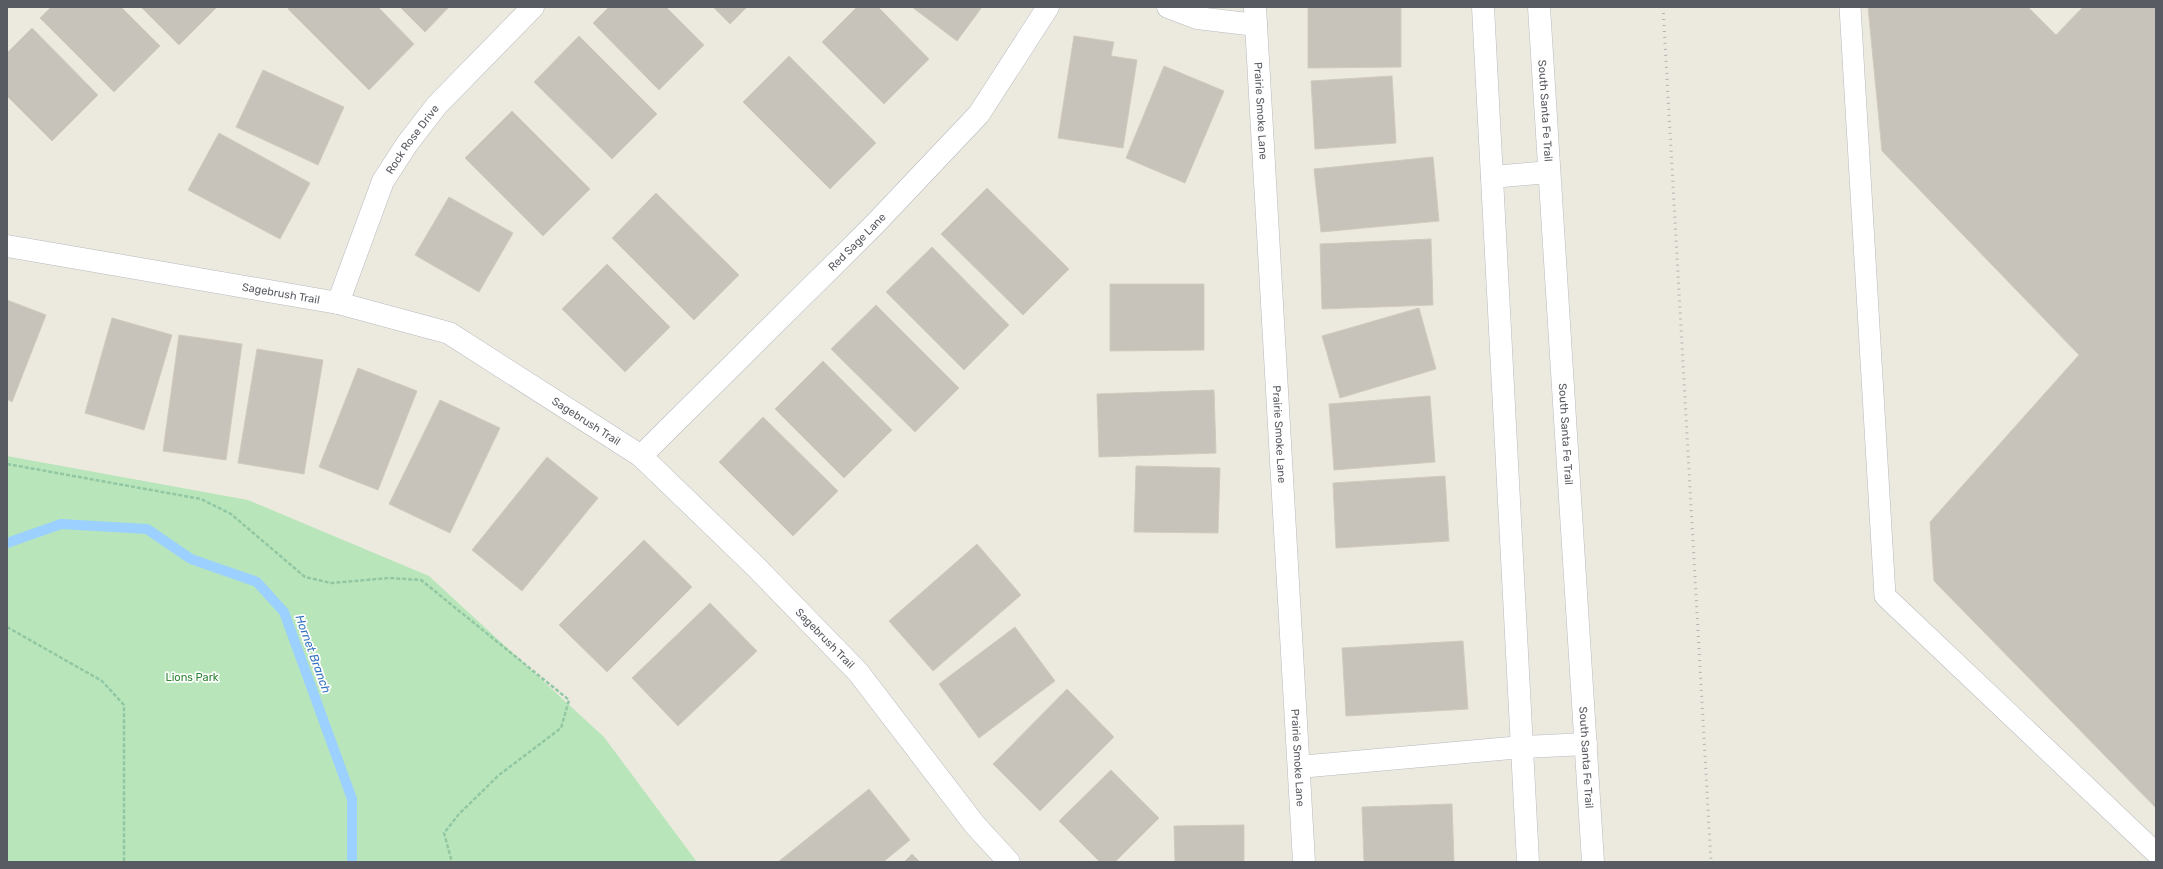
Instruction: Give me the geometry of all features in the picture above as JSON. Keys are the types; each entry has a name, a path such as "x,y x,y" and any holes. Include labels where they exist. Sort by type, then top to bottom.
{"street":[{"name":"Rock Rose Drive","path":"338,303 383,181 407,144 437,105 533,7"},
{"name":"Red Sage Lane","path":"641,456 873,226 979,114 1048,7"},
{"path":"1168,7 1197,18 1256,16"},
{"path":"1483,7 1528,862"},
{"name":"South Santa Fe Trail","path":"1539,7 1593,862"},
{"name":"Prairie Smoke Lane","path":"1256,16 1304,862"},
{"path":"1492,177 1549,172"},
{"name":"Sagebrush Trail","path":"7,246 338,303 449,333 641,456 755,566 858,672 975,825 1009,862"},
{"path":"1299,767 1522,747 1586,744"}],"lane":[{"path":"1850,7 1885,596 2156,853"}],"path":[{"path":"7,464 201,499 231,514 305,577 331,583 389,578 421,580 569,700 561,728 499,775 459,814 444,833 452,862"},
{"path":"7,627 102,682 124,705 124,862"}],"green space":[{"name":"Lions Park","path":"7,456 248,500 429,576 604,737 697,862 7,862"}],"building":[{"path":"51,7 121,7 160,46 114,92 40,18"},
{"path":"141,7 217,7 179,45"},
{"path":"290,7 378,7 414,44 369,90 288,9"},
{"path":"400,7 449,7 425,32"},
{"path":"609,7 666,7 704,45 659,90 593,23"},
{"path":"713,7 747,7 730,24"},
{"path":"857,7 878,7 929,59 884,104 822,42"},
{"path":"912,7 982,7 957,41"},
{"path":"1308,7 1401,7 1401,67 1308,68"},
{"path":"1868,7 2028,7 2056,35 2083,7 2156,7 2156,808 1934,581 1930,522 2079,355 1882,151"},
{"path":"32,28 98,95 52,141 7,96 7,53"},
{"path":"579,36 657,114 612,159 534,82"},
{"path":"1074,36 1114,42 1111,56 1137,60 1123,148 1058,138"},
{"path":"789,56 876,143 830,189 743,102"},
{"path":"1164,66 1224,91 1185,183 1126,158"},
{"path":"263,70 344,107 318,165 236,127"},
{"path":"1392,76 1396,143 1315,149 1311,81"},
{"path":"512,111 590,189 543,236 465,158"},
{"path":"219,133 310,183 280,239 188,190"},
{"path":"1433,157 1439,221 1321,232 1314,169"},
{"path":"987,188 1069,269 1023,315 941,234"},
{"path":"656,193 739,275 694,320 612,238"},
{"path":"449,197 513,233 479,292 415,255"},
{"path":"1431,239 1433,305 1322,309 1320,244"},
{"path":"932,247 1009,325 964,370 886,292"},
{"path":"607,264 670,327 625,372 562,309"},
{"path":"1110,284 1204,284 1204,350 1110,351"},
{"path":"7,300 46,315 12,402 7,399"},
{"path":"876,305 959,388 915,432 831,349"},
{"path":"1419,308 1436,369 1340,398 1322,336"},
{"path":"112,318 172,335 144,430 85,413"},
{"path":"179,335 242,344 226,460 163,451"},
{"path":"257,349 323,360 304,474 238,463"},
{"path":"823,361 892,430 844,478 775,409"},
{"path":"358,368 417,391 378,490 319,467"},
{"path":"1214,390 1216,453 1099,457 1097,394"},
{"path":"1430,396 1435,462 1334,470 1329,404"},
{"path":"440,400 500,428 450,533 389,504"},
{"path":"763,417 838,491 793,536 719,462"},
{"path":"547,457 598,498 522,591 472,550"},
{"path":"1136,466 1220,468 1218,533 1134,532"},
{"path":"1445,476 1449,541 1336,548 1333,483"},
{"path":"644,540 692,587 607,672 559,625"},
{"path":"977,544 1021,595 933,671 889,621"},
{"path":"710,603 757,651 678,726 632,678"},
{"path":"1015,627 1055,681 979,738 939,684"},
{"path":"1463,641 1468,709 1346,716 1342,648"},
{"path":"1067,689 1114,737 1040,811 993,764"},
{"path":"1111,770 1159,818 1115,862 1100,862 1059,821"},
{"path":"869,789 910,840 883,862 778,862"},
{"path":"1452,804 1454,862 1364,862 1362,807"},
{"path":"1244,825 1244,862 1175,862 1174,826"},
{"path":"912,854 920,862 904,862"}],"waterway":[{"name":"Hornet Branch","path":"7,543 61,524 147,529 191,559 257,582 284,612 352,799 352,862"}],"railway":[{"path":"1663,7 1711,862"}]}
